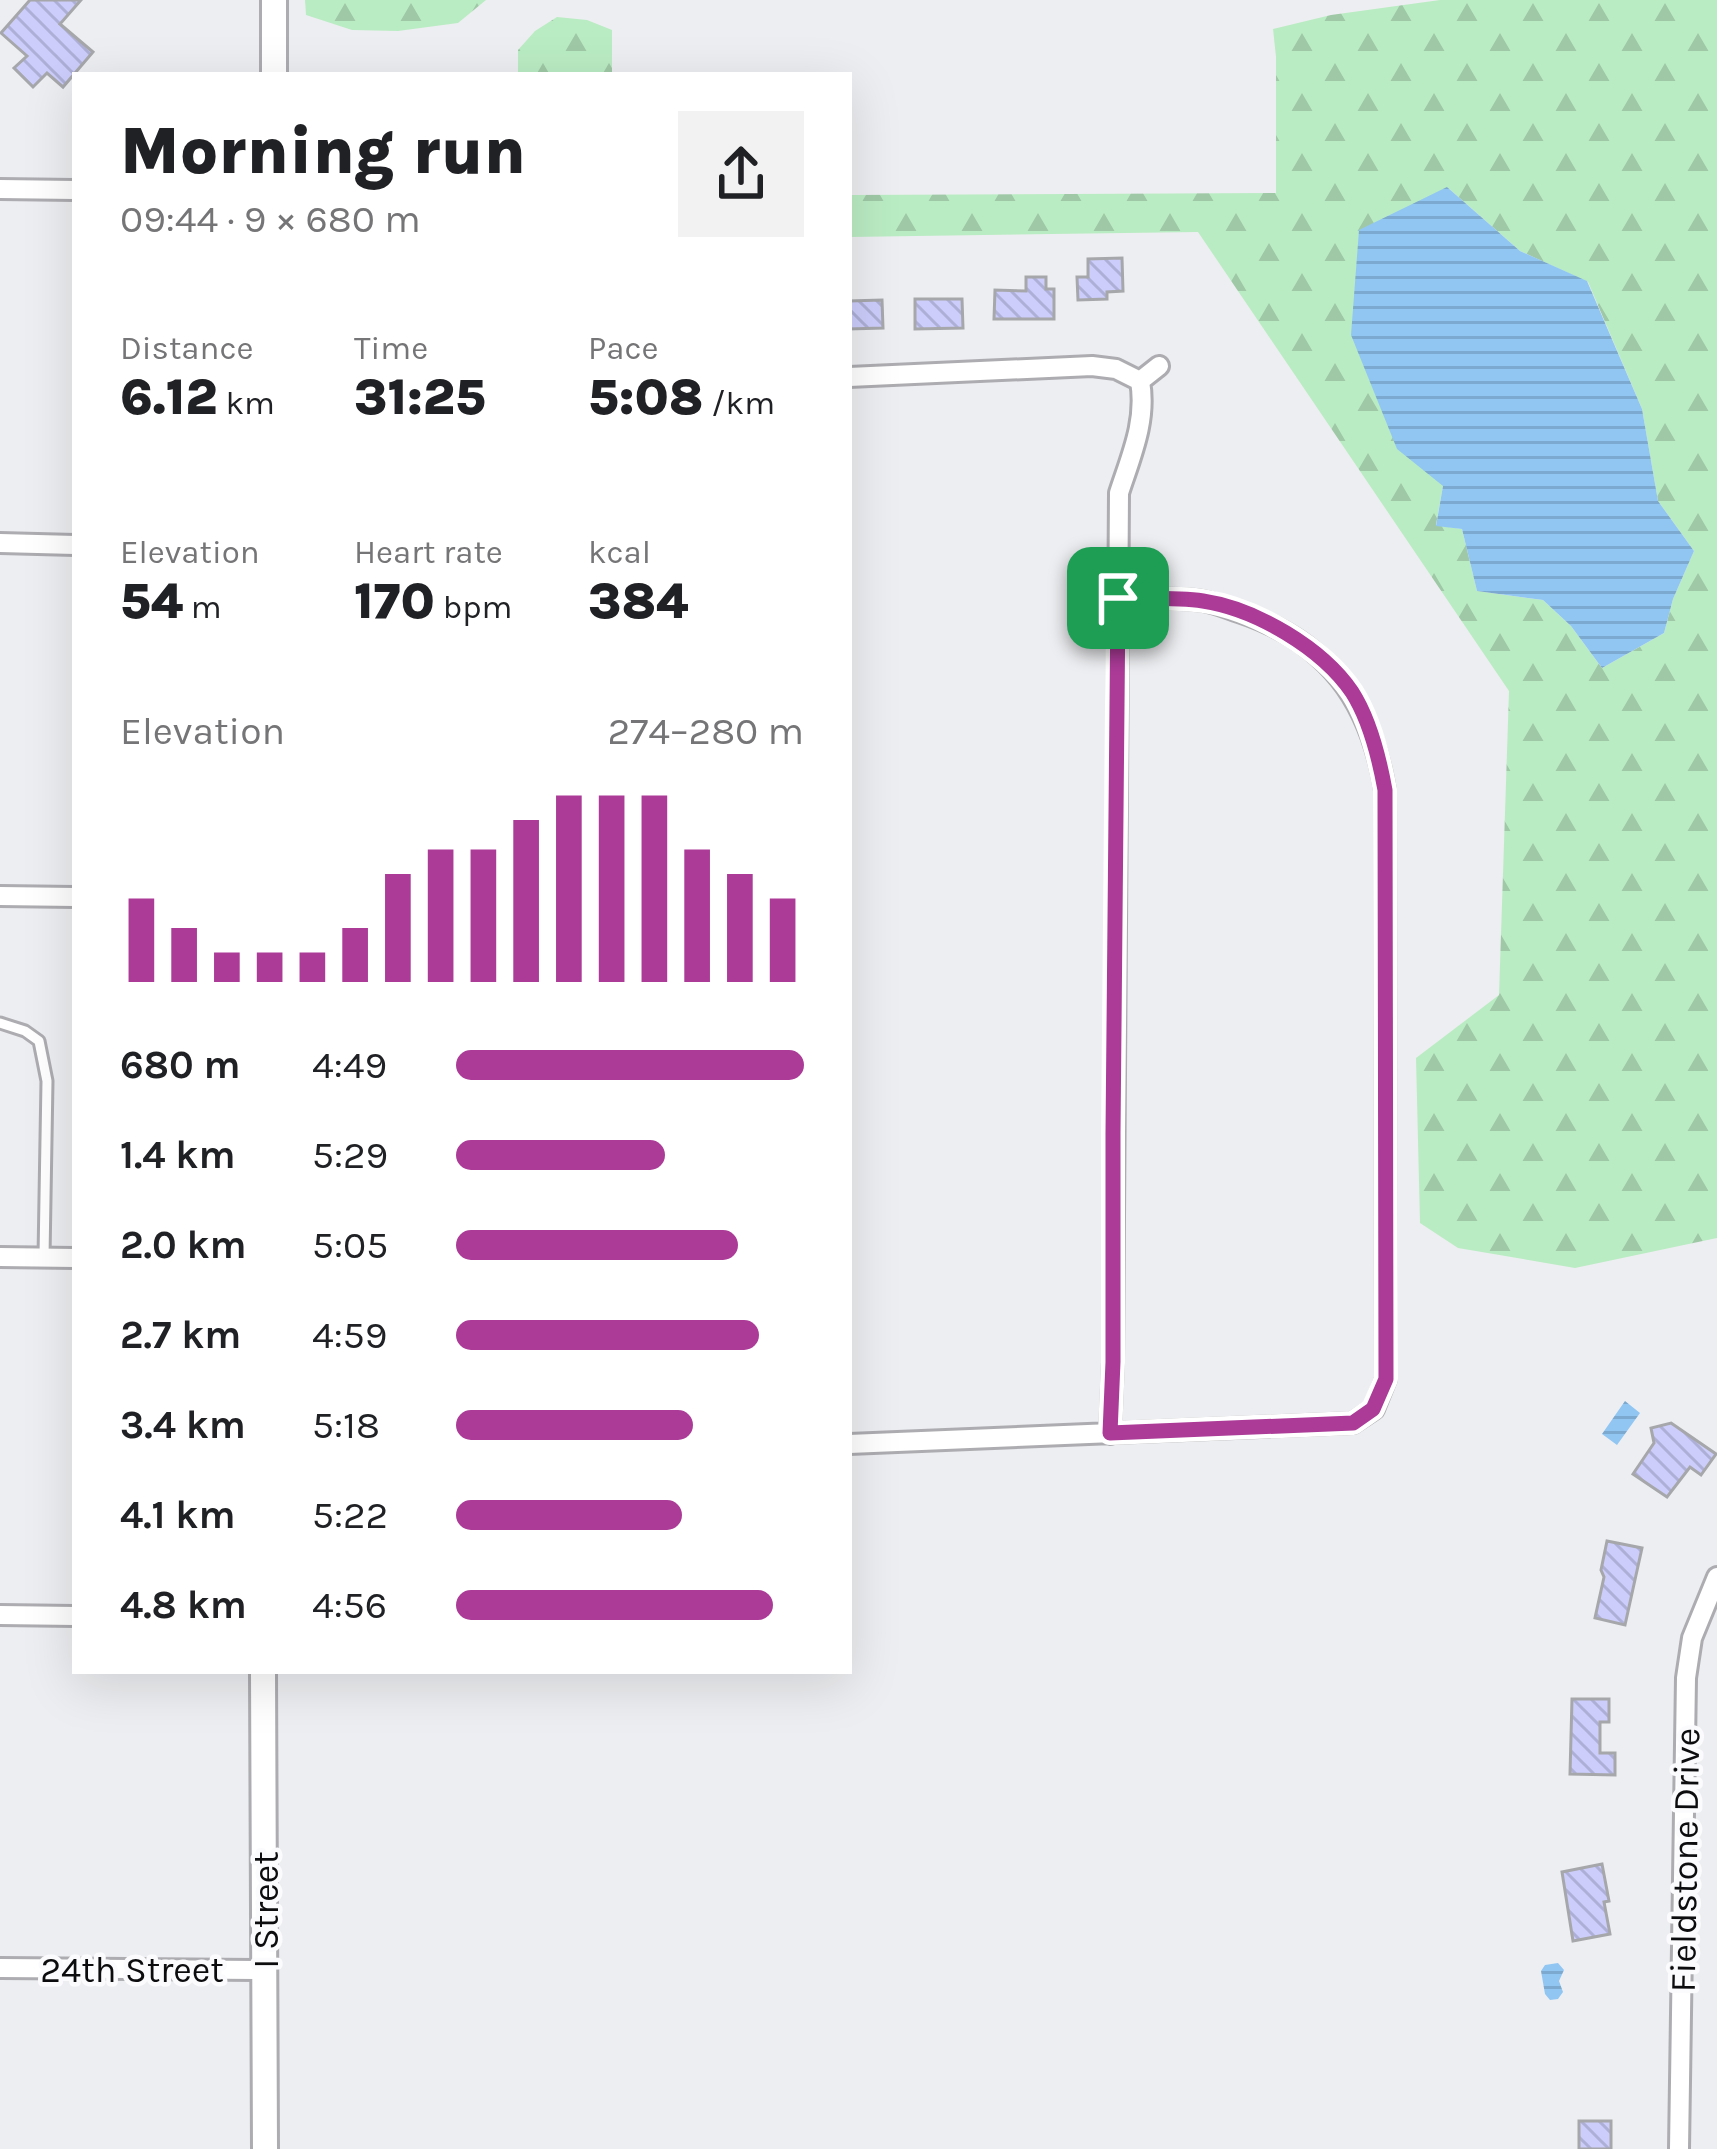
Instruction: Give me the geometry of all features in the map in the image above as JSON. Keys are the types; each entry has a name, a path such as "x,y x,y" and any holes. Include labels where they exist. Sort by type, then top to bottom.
{"street":[{"path":"274,0 274,72"},
{"path":"0,189 72,190"},
{"path":"852,377 1092,367 1116,368 1140,382 1144,402 1140,430 1119,493 1110,1433"},
{"path":"1140,382 1159,367"},
{"path":"0,543 72,544"},
{"path":"852,1444 1353,1423 1373,1409 1386,1379 1385,790 1379,754 1353,694 1313,650 1263,620 1205,601 1118,598"},
{"path":"0,896 72,897"},
{"path":"0,1257 72,1258"},
{"name":"Fieldstone Drive","path":"1679,2149 1686,1678 1693,1638 1717,1576"},
{"path":"0,1615 72,1616"},
{"name":"I Street","path":"263,1674 265,2149"},
{"name":"24th Street","path":"0,1968 265,1970"}],"lane":[{"path":"0,1024 25,1031 38,1041 47,1081 44,1258"}],"green space":[{"path":"305,0 486,0 458,23 398,31 352,30 306,15"},
{"path":"1440,0 1717,0 1717,1238 1575,1268 1458,1248 1420,1223 1416,1058 1499,995 1509,691 1198,232 852,237 852,195 1276,193 1273,29 1331,15","holes":["1447,187 1520,251 1588,282 1642,409 1658,501 1694,551 1664,633 1602,668 1571,626 1543,600 1477,591 1462,529 1436,525 1443,486"]},
{"path":"557,17 587,20 612,30 612,72 518,72 518,50"}],"water":[{"path":"1447,187 1520,251 1587,281 1642,409 1658,501 1694,551 1664,633 1602,668 1571,626 1543,600 1477,591 1462,529 1436,526 1443,486 1397,449 1351,335 1359,230"},
{"path":"1625,1401 1640,1413 1617,1445 1602,1434"},
{"path":"1558,1963 1564,1970 1559,1981 1563,1992 1550,2000 1541,1971 1545,1965"}],"building":[{"path":"30,0 81,0 60,24 93,52 63,87 47,73 33,87 14,68 27,56 1,33"},
{"path":"1122,258 1123,291 1107,292 1107,299 1078,300 1077,277 1088,277 1088,259"},
{"path":"1026,277 1046,277 1046,289 1054,289 1054,319 994,319 995,290 1026,291"},
{"path":"915,299 962,299 963,328 915,329"},
{"path":"882,300 883,328 852,329 852,301"},
{"path":"1671,1423 1716,1454 1701,1475 1690,1467 1667,1497 1633,1474 1654,1443 1651,1428"},
{"path":"1607,1541 1642,1548 1625,1625 1595,1618"},
{"path":"1572,1699 1609,1699 1609,1722 1600,1722 1600,1753 1615,1753 1615,1775 1570,1774"},
{"path":"1602,1864 1610,1934 1573,1941 1562,1872"},
{"path":"1579,2121 1611,2121 1611,2149 1579,2149"}],"route":[{"path":"1118,598 1205,601 1263,620 1313,650 1353,694 1379,754 1385,790 1386,1379 1373,1409 1353,1423 1110,1433 1118,598"}]}
